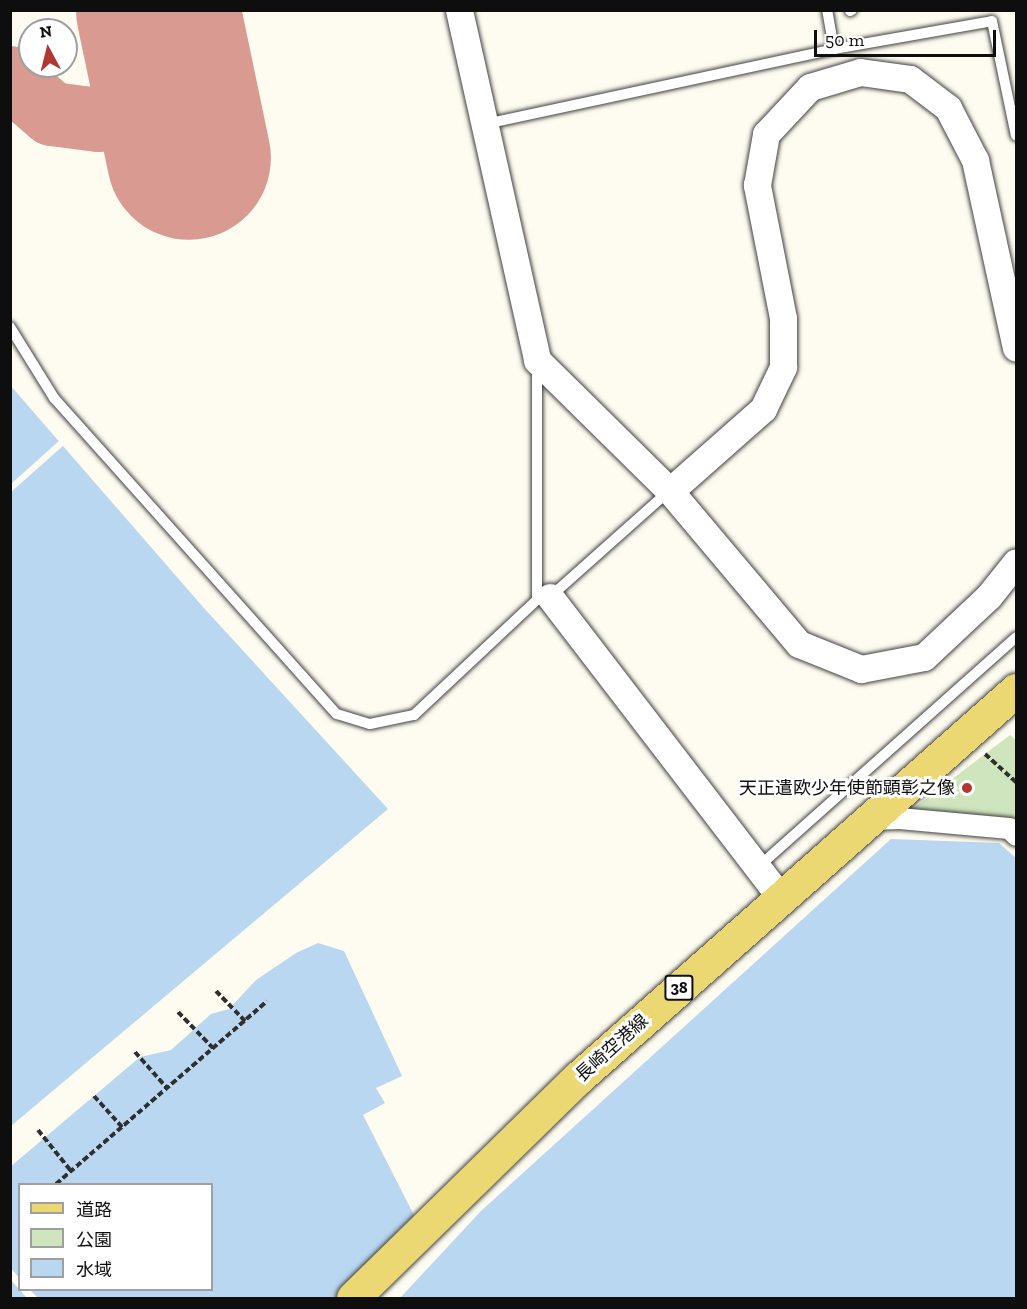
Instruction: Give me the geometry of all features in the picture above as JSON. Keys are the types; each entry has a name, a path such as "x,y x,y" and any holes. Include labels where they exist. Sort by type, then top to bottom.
{"main road":[{"name":"長崎空港線","path":"353,1299 579,1077 1017,690"}],"street":[{"path":"459,10 537,360 670,491 798,644 861,669 924,657 989,596 1017,562"},
{"path":"670,491 763,410 783,367 783,318 757,185 766,134 810,87 860,72 910,79 948,108 975,160 1017,348"},
{"path":"543,598 781,898"},
{"path":"871,819 899,818 1009,828 1017,835"}],"lane":[{"path":"827,10 834,49"},
{"path":"485,124 834,49 992,21 1017,136"},
{"path":"10,327 54,398 337,714 370,724 414,716 543,598 670,491"},
{"path":"537,360 543,598"},
{"path":"757,868 1017,637"}],"path":[{"path":"980,750 1017,782"},
{"path":"216,991 244,1021"},
{"path":"58,1183 267,1001"},
{"path":"178,1012 213,1048"},
{"path":"135,1052 167,1088"},
{"path":"94,1096 122,1127"},
{"path":"38,1130 71,1171"}],"green space":[{"path":"1010,735 1016,740 1016,842 1005,833 902,817"}],"water":[{"path":"10,385 203,607 388,809 11,1126"},
{"path":"891,839 999,843 1016,858 1016,1298 400,1298 481,1211"},
{"path":"318,943 344,951 402,1076 376,1088 385,1103 363,1115 416,1219 339,1298 38,1298 31,1291 213,1291 213,1183 18,1183 18,1277 11,1268 10,1167 140,1057 171,1050 211,1014 229,1009 256,980 296,953"},
{"path":"11,1280 18,1291 27,1298 11,1298"}],"pier":[{"path":"60,440 64,445 11,492 11,484"}],"taxiway":[{"path":"10,78 52,114 99,120 177,104"}],"runway":[{"path":"158,10 189,158"}],"place":[{"name":"天正遣欧少年使節顕彰之像","path":"967,788"}]}
